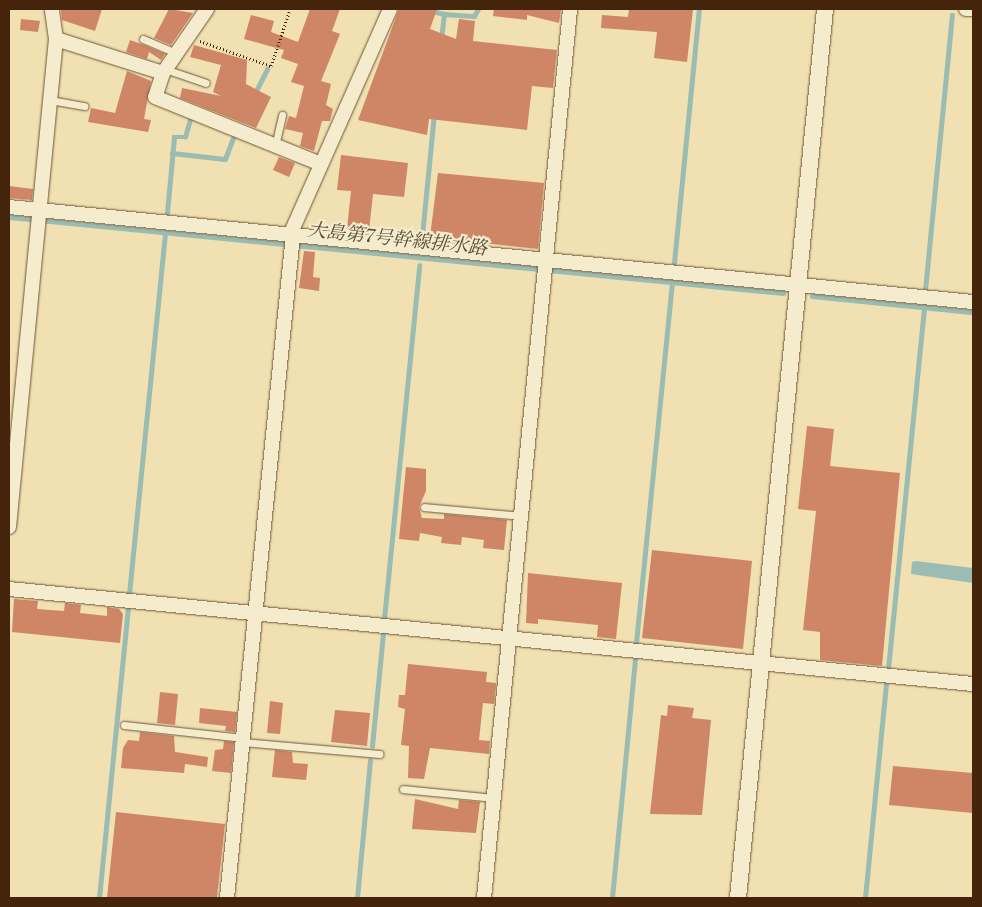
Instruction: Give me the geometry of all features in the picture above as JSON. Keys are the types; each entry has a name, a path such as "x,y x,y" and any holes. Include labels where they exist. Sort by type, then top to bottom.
{"street":[{"path":"9,527 56,39 52,9"},
{"path":"226,898 292,240 321,164 390,9"},
{"path":"484,898 547,266 570,9"},
{"path":"738,898 825,9"},
{"path":"966,9 973,10"},
{"path":"201,10 164,71 155,97 321,164"},
{"path":"56,39 164,71"},
{"path":"9,207 39,217 547,266 798,285 973,302"},
{"path":"9,589 973,684"}],"lane":[{"path":"144,39 176,53"},
{"path":"164,71 206,83"},
{"path":"50,100 84,106"},
{"path":"275,146 282,115"},
{"path":"424,507 522,516"},
{"path":"124,725 242,740 379,754"},
{"path":"403,790 494,798"}],"path":[{"path":"186,36 271,66 290,9"}],"water":[{"path":"912,562 973,568 973,583 911,574"}],"building":[{"path":"61,9 102,9 95,31 62,20"},
{"path":"169,9 193,13 171,45 154,38"},
{"path":"310,9 340,9 332,31 340,34 321,81 331,84 326,105 333,109 330,121 322,121 314,151 300,146 303,133 285,129 289,116 296,118 304,86 291,82 298,64 281,58 284,50 244,39 251,15 274,21 271,32 298,42"},
{"path":"399,9 437,9 430,29 456,39 459,19 475,21 473,41 557,50 553,88 532,86 527,130 429,119 427,135 358,120"},
{"path":"494,9 561,9 559,23 527,15 527,20 493,16"},
{"path":"629,9 693,9 687,62 654,58 657,32 601,28 602,15 628,17"},
{"path":"21,19 40,21 38,32 20,30"},
{"path":"130,40 165,54 161,60 149,52 147,59 126,52"},
{"path":"194,45 247,60 246,84 271,97 256,128 180,98 182,88 221,96 213,92 221,65 190,57"},
{"path":"127,71 151,81 144,119 151,120 148,132 88,122 91,108 115,113"},
{"path":"341,155 408,163 404,197 373,194 369,231 347,229 351,191 337,190"},
{"path":"279,157 295,163 289,177 273,170"},
{"path":"438,173 544,183 538,249 430,237"},
{"path":"9,186 33,189 32,200 9,198"},
{"path":"304,251 315,252 313,277 320,278 319,291 299,288"},
{"path":"807,426 834,429 830,466 900,473 882,666 820,660 820,632 803,630 816,511 798,509"},
{"path":"406,467 426,469 426,491 419,507 422,518 444,519 444,514 507,520 504,550 483,548 484,540 462,537 461,545 441,543 442,537 420,533 419,541 399,539"},
{"path":"652,550 752,561 743,649 642,638"},
{"path":"528,573 622,583 616,639 597,637 598,625 538,619 538,624 526,623"},
{"path":"14,599 38,601 37,609 64,611 65,603 81,605 80,613 107,616 107,607 119,609 123,614 120,643 12,632"},
{"path":"408,664 487,672 486,682 496,683 494,704 483,703 479,740 490,741 489,754 430,748 424,779 408,778 409,746 401,745 405,709 398,707 399,695 405,695"},
{"path":"160,692 178,694 175,725 157,723"},
{"path":"270,701 283,703 280,734 267,733"},
{"path":"668,705 694,708 692,718 711,720 702,815 650,814 661,715 667,716"},
{"path":"200,708 237,712 235,732 225,731 226,726 199,723"},
{"path":"335,710 370,713 367,746 331,742"},
{"path":"140,732 174,736 175,752 208,757 207,767 185,764 184,773 121,768 123,748 128,740 139,741"},
{"path":"224,741 234,742 231,773 212,771 215,750 223,749"},
{"path":"275,750 292,752 293,763 308,764 306,780 272,777"},
{"path":"893,766 973,773 973,813 889,805"},
{"path":"415,799 458,809 459,800 480,802 476,833 412,829"},
{"path":"116,812 225,824 217,898 107,898"}],"waterway":[{"path":"424,9 444,14"},
{"path":"441,39 444,14 474,16 478,9"},
{"path":"674,263 699,9"},
{"path":"925,290 952,15"},
{"path":"255,93 267,69"},
{"path":"422,236 434,114"},
{"path":"167,213 174,137 185,137 190,120"},
{"path":"172,153 225,159 234,135"},
{"name":"大島第7号幹線排水路","path":"9,217 783,293"},
{"path":"129,594 165,233"},
{"path":"384,619 419,266"},
{"path":"636,643 672,282"},
{"name":"大島第7号幹線排水路","path":"812,296 973,312"},
{"path":"888,669 924,307"},
{"path":"99,898 128,609"},
{"path":"372,746 383,633"},
{"path":"612,898 635,657"},
{"path":"865,898 886,682"},
{"path":"357,898 370,761"}]}
